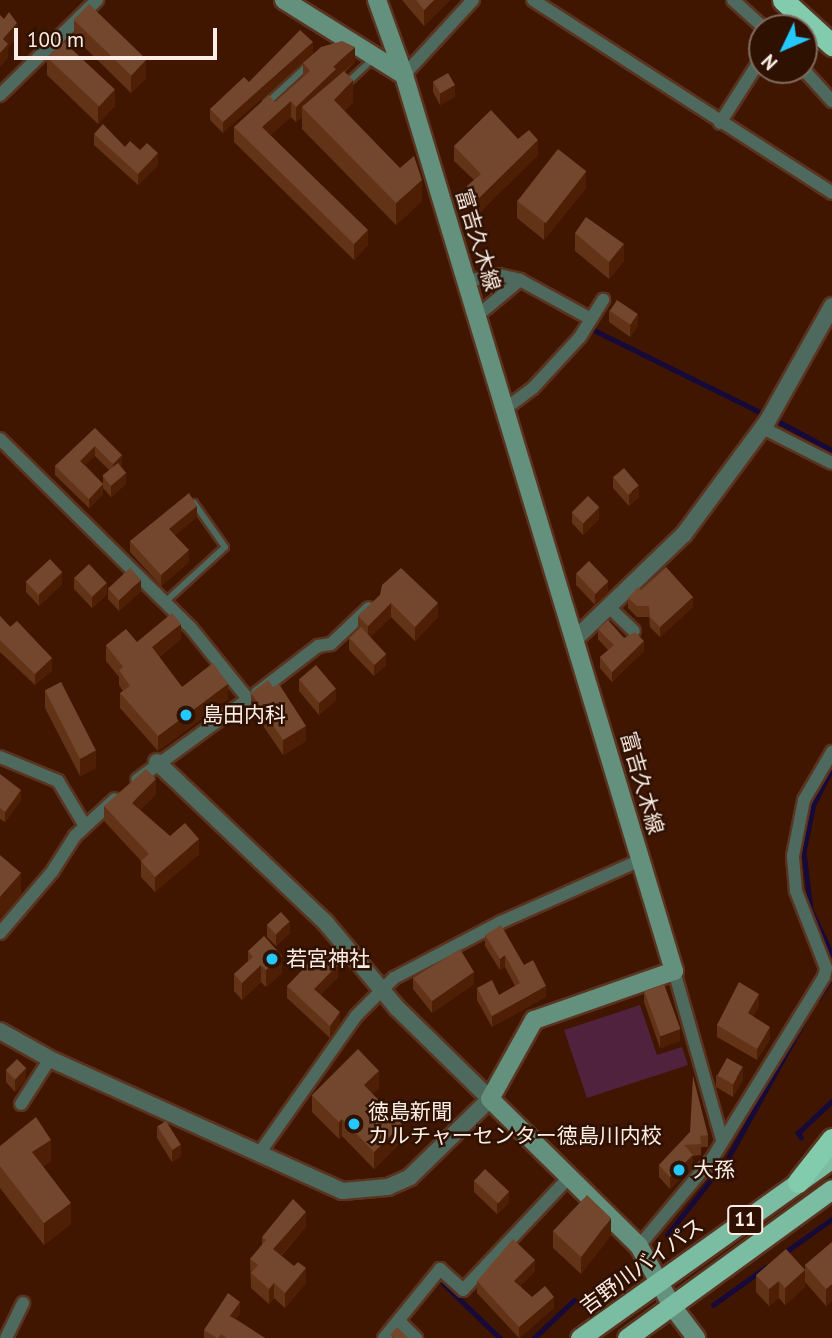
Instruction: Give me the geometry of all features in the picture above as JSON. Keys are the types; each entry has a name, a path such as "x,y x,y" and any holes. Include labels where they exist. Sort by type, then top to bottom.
{"highway":[{"path":"783,0 832,45"},
{"path":"798,1182 832,1139"},
{"name":"吉野川バイパス","path":"580,1338 832,1158"},
{"name":"11","path":"626,1338 832,1189"}],"main road":[{"path":"284,0 335,40 375,57 404,75"},
{"name":"富吉久木線","path":"376,0 404,75 674,971"},
{"path":"674,971 534,1020 490,1099 639,1246 672,1306 696,1338"}],"street":[{"path":"2,88 97,0"},
{"path":"404,75 473,0"},
{"path":"533,0 832,193"},
{"path":"733,0 748,14"},
{"path":"720,123 748,79"},
{"path":"817,84 832,101"},
{"path":"466,281 499,275 520,279 591,319"},
{"path":"477,317 520,279"},
{"path":"505,409 533,388 591,319 603,300"},
{"path":"575,639 673,548 768,421 832,306"},
{"path":"768,421 832,463"},
{"path":"0,439 165,602 248,699"},
{"path":"0,933 85,826 157,762 318,646 331,644 374,603"},
{"path":"610,608 634,631"},
{"path":"639,1246 661,1225 722,1139 824,977 826,968 796,891 793,856 804,800 832,752"},
{"path":"0,757 58,781 85,826"},
{"path":"0,1031 50,1059 343,1191 388,1187 427,1164 490,1099 380,989 324,922 157,762"},
{"path":"258,1155 380,989 501,922 641,860"},
{"path":"674,971 722,1139"},
{"path":"21,1104 50,1059"},
{"path":"384,1338 400,1322 440,1269 463,1290 570,1177"},
{"path":"6,1338 23,1303"},
{"path":"400,1322 416,1338"}],"lane":[{"path":"261,109 321,54"},
{"path":"339,90 375,57"},
{"path":"165,602 225,547 194,503"}],"shaded area":[{"path":"640,1005 657,1055 682,1047 688,1065 587,1098 564,1030"}],"building":[{"path":"416,0 434,0 424,10"},
{"path":"89,4 147,60 131,75 74,20"},
{"path":"9,12 17,23 3,39 8,44 0,53 0,15 4,19"},
{"path":"300,30 313,42 223,122 210,109 244,77 249,82"},
{"path":"63,41 115,89 99,106 47,58"},
{"path":"342,41 355,47 333,67 336,69 296,107 291,101 262,127 368,230 354,244 234,127 269,95 275,102 310,71 303,63 321,47"},
{"path":"344,71 353,80 334,100 400,168 414,156 422,180 396,203 302,107"},
{"path":"448,73 455,85 440,94 433,82"},
{"path":"491,110 518,139 529,130 538,140 478,199 467,186 481,174 454,146"},
{"path":"103,124 125,147 130,141 140,150 147,143 158,153 138,174 94,134"},
{"path":"558,149 586,171 546,223 517,201"},
{"path":"586,217 624,244 609,262 575,233"},
{"path":"617,300 638,314 630,325 610,311"},
{"path":"95,428 122,455 113,464 95,446 80,461 103,484 89,499 55,466"},
{"path":"118,463 126,473 111,486 102,476"},
{"path":"624,468 639,486 628,495 613,477"},
{"path":"189,493 197,506 169,529 189,550 161,575 130,541"},
{"path":"588,496 599,507 583,524 572,512"},
{"path":"50,559 62,572 38,595 26,582"},
{"path":"589,561 608,581 596,594 576,574"},
{"path":"89,564 107,583 92,597 74,578"},
{"path":"666,567 693,597 660,627 650,617 649,606 637,606 628,598 638,587 641,590"},
{"path":"130,568 141,580 119,600 108,588"},
{"path":"401,568 438,603 415,627 391,603 368,626 358,616 380,595 382,585"},
{"path":"172,613 181,624 152,647 182,687 213,663 228,684 158,736 120,693 130,686 119,670 123,667 106,645 126,629 137,642"},
{"path":"0,616 10,627 17,621 52,658 35,674 0,640"},
{"path":"608,620 624,638 635,632 644,641 612,672 600,657 614,645 598,629"},
{"path":"361,627 386,654 375,665 349,638"},
{"path":"316,665 336,689 319,703 299,679"},
{"path":"268,680 273,687 279,684 306,726 283,740 251,693"},
{"path":"61,682 96,751 80,759 45,690"},
{"path":"146,769 156,779 132,803 170,836 185,823 199,839 155,877 141,861 149,854 104,806"},
{"path":"0,774 21,790 5,812 0,808"},
{"path":"0,855 21,873 0,897"},
{"path":"281,912 290,922 276,934 267,925"},
{"path":"501,925 524,965 533,960 546,986 492,1016 477,988 492,980 499,995 520,983 505,955 500,959 485,935"},
{"path":"264,936 282,956 266,970 261,965 242,983 234,974 253,957 248,951"},
{"path":"322,949 338,965 314,989 340,1012 330,1026 287,986"},
{"path":"460,949 474,972 432,1001 413,978"},
{"path":"739,982 759,994 748,1013 770,1027 757,1049 717,1025"},
{"path":"664,984 680,1029 661,1036 644,991"},
{"name":"徳島新聞 カルチャーセンター徳島川内校","path":"358,1049 379,1071 364,1085 402,1124 374,1152 342,1119 339,1122 312,1095"},
{"path":"727,1058 743,1067 733,1084 717,1075"},
{"path":"17,1059 26,1068 15,1080 6,1070"},
{"path":"693,1076 708,1135 700,1136 701,1144 684,1145 693,1155 670,1177 659,1165 690,1132"},
{"path":"36,1117 51,1140 32,1152 71,1203 44,1223 0,1166 0,1146"},
{"path":"166,1121 181,1145 172,1150 158,1126"},
{"path":"485,1169 509,1192 498,1203 474,1181"},
{"path":"587,1195 611,1218 581,1257 553,1231"},
{"path":"293,1199 306,1212 273,1249 294,1266 298,1262 306,1268 285,1293 274,1283 269,1289 251,1273 258,1265 250,1259 266,1240 262,1237"},
{"path":"513,1239 535,1260 514,1281 532,1297 545,1286 554,1297 519,1327 477,1281"},
{"path":"832,1242 832,1284 826,1289 805,1265"},
{"path":"786,1249 805,1270 785,1288 779,1281 769,1289 756,1275"},
{"path":"228,1293 240,1302 230,1316 265,1338 227,1338 221,1334 217,1338 204,1330"},
{"path":"397,1327 408,1338 393,1338 390,1335"}],"waterway":[{"path":"590,328 766,415"},
{"path":"774,419 832,450"},
{"path":"832,769 814,804 804,852 811,910 832,954"},
{"path":"818,999 832,977"},
{"path":"667,1235 728,1158 804,1021"},
{"path":"801,1138 798,1133 832,1101"},
{"path":"784,1253 832,1219"},
{"path":"713,1305 766,1267"},
{"path":"443,1283 500,1338"},
{"path":"534,1338 574,1300"}],"place":[{"name":"島田内科","path":"186,715"},
{"name":"若宮神社","path":"272,959"},
{"name":"徳島新聞 カルチャーセンター徳島川内校","path":"354,1124"},
{"name":"大孫","path":"679,1170"}]}
